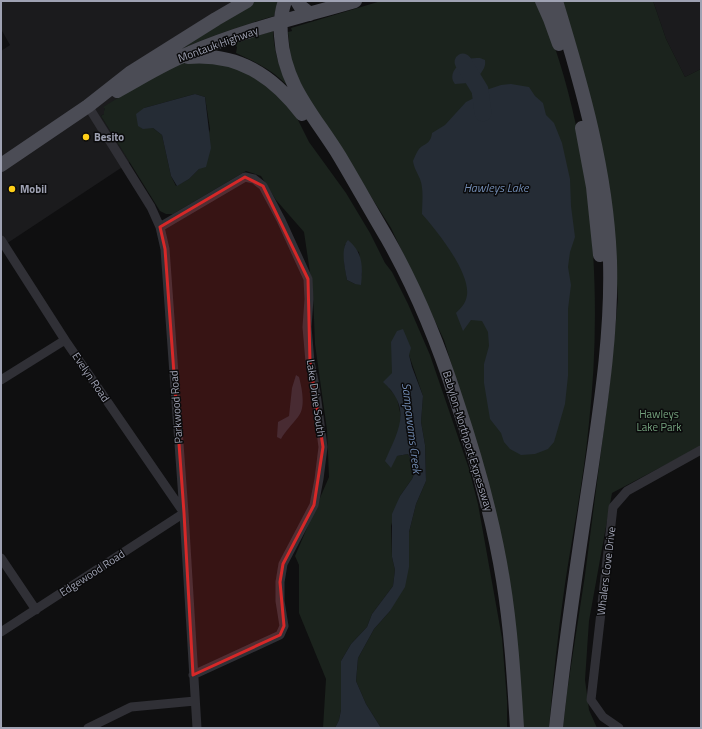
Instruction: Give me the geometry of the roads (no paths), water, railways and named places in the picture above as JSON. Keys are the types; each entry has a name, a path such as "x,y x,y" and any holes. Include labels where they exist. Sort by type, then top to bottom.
{"main road":[{"name":"Montauk Highway","path":"1,164 88,106 130,73 246,1"},
{"path":"285,1 281,22 283,55 289,73 303,101 339,156 361,196"},
{"path":"297,1 300,6 310,14"},
{"name":"Montauk Highway","path":"88,106 179,58 227,38 355,1"},
{"path":"542,1 555,31 574,93 593,187 600,260 602,325 600,402"},
{"path":"556,1 588,112 599,163 609,244 610,292 606,357 563,658 556,728"},
{"path":"179,58 202,56 225,59 255,70 270,80 284,92 297,108 361,196"},
{"name":"Babylon-Northport Expressway","path":"361,196 387,239 425,315 445,367 474,452 490,514 503,582 511,649 517,728"}],"street":[{"name":"Parkwood Road","path":"88,106 151,207 160,227 165,249 184,513 197,728"},
{"name":"Lake Drive South","path":"160,227 245,177 254,179 263,186 281,220 308,279 309,298 307,327 310,362 315,386 323,447 314,505 283,564 280,582 280,601 284,626 280,635 193,675"},
{"name":"Evelyn Road","path":"1,240 65,340 184,513"},
{"path":"1,380 65,340"},
{"name":"Whalers Cove Drive","path":"619,728 603,717 591,700 613,507 627,491 701,450"},
{"name":"Edgewood Road","path":"1,632 184,513"},
{"path":"1,558 36,610"},
{"path":"88,728 131,707 195,701"}],"water":[{"path":"480,58 485,60 484,68 479,76 481,85 475,89 468,83 455,84 452,77 457,66 467,59"},
{"name":"Hawleys Lake","path":"511,84 529,87 535,96 543,103 546,115 554,123 562,143 570,179 571,206 575,237 570,252 568,267 571,285 568,309 568,376 565,404 554,442 548,449 535,454 521,455 510,449 504,442 501,433 490,419 484,383 484,364 489,346 488,332 482,321 471,320 463,331 456,313 466,300 467,286 458,264 451,252 422,214 422,187 413,161 420,148 430,140 432,133 445,125 466,102 478,96 477,93 484,88 486,90 501,85"},
{"path":"195,94 205,97 211,148 206,167 199,169 189,179 177,186 171,176 162,135 153,128 143,129 138,126 136,114 144,108"},
{"path":"348,240 357,250 361,260 361,285 347,280 344,265 344,248"},
{"path":"403,329 411,348 409,355 412,367 423,396 421,422 425,445 426,481 416,504 409,532 409,567 405,587 390,611 374,629 358,658 356,681 366,704 381,728 335,728 339,720 341,710 341,661 351,644 367,627 372,614 393,586 395,570 392,557 392,514 400,496 412,479 417,468 408,454 397,456 391,468 385,461 398,430 400,411 398,402 383,382 392,373 391,342 397,331"},
{"path":"296,375 299,377 303,398 302,408 298,417 281,439 277,437 278,422 289,416 292,388"}],"waterway":[{"name":"Sampawams Creek","path":"463,62 480,90 483,113"}],"place":[{"name":"Besito","path":"86,137"},
{"name":"Mobil","path":"12,189"}],"park label":[{"name":"Hawleys Lake Park","path":"659,420"}]}
